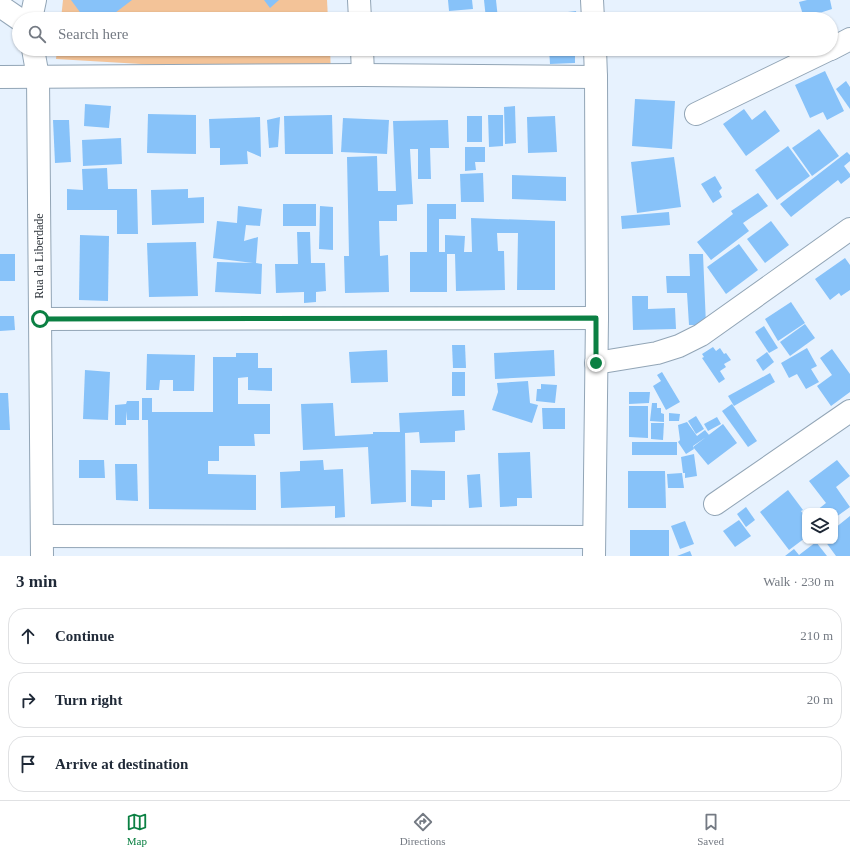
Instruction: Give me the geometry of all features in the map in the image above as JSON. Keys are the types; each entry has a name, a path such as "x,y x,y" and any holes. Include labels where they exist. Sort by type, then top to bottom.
{"street":[{"path":"32,12 35,0"},
{"path":"358,0 359,12"},
{"path":"592,0 593,12"},
{"path":"0,6 12,14"},
{"path":"838,45 850,39"},
{"name":"Rua da Liberdade","path":"34,56 38,77 42,546"},
{"path":"362,56 363,75"},
{"path":"42,546 594,546 596,363 595,56"},
{"path":"696,114 816,56"},
{"path":"0,77 363,75 596,77"},
{"path":"596,363 657,353 679,346 701,335 850,229"},
{"path":"40,319 596,318"},
{"path":"715,504 850,411"}],"shaded area":[{"path":"63,0 327,0 328,12 62,12"},
{"path":"56,56 330,56 331,75 56,59"}],"building":[{"path":"71,0 132,0 116,12 80,12"},
{"path":"264,0 279,0 270,8"},
{"path":"448,0 472,0 473,9 449,11"},
{"path":"484,0 496,0 497,12 485,12"},
{"path":"807,0 830,0 832,9 823,12 802,12 799,2"},
{"path":"549,56 575,56 575,63 550,64"},
{"path":"825,71 844,111 827,120 823,112 810,118 795,85"},
{"path":"846,81 850,87 850,109 836,89"},
{"path":"635,99 675,101 672,149 632,146"},
{"path":"85,104 111,106 109,128 84,126"},
{"path":"515,106 516,143 505,144 504,107"},
{"path":"744,109 752,120 765,110 780,131 746,156 723,124"},
{"path":"148,114 196,115 196,154 147,153"},
{"path":"332,115 333,154 285,154 284,116"},
{"path":"488,115 503,115 503,146 489,147"},
{"path":"467,116 482,116 482,142 467,142"},
{"path":"555,116 557,152 528,153 527,117"},
{"path":"260,117 261,157 247,151 248,164 220,165 220,148 210,148 209,119"},
{"path":"280,117 278,147 269,148 267,120"},
{"path":"343,118 389,120 387,154 341,152"},
{"path":"53,120 69,120 71,162 55,163"},
{"path":"448,120 449,148 430,148 431,179 418,179 418,149 410,149 413,204 397,205 397,221 379,221 380,256 388,255 389,292 345,293 344,256 349,256 347,157 377,156 378,191 396,191 393,121"},
{"path":"819,129 839,156 812,176 792,148"},
{"path":"121,138 122,164 83,166 82,140"},
{"path":"788,146 810,176 777,200 755,170"},
{"path":"465,147 485,147 485,162 475,162 476,170 465,171"},
{"path":"847,152 850,155 850,161 844,166 850,174 850,177 841,184 838,180 791,217 780,204"},
{"path":"674,157 681,207 637,213 631,162"},
{"path":"107,168 108,189 137,189 138,234 117,234 117,210 67,210 67,189 83,190 82,169"},
{"path":"483,173 484,202 461,202 460,174"},
{"path":"512,175 566,177 566,201 512,199"},
{"path":"715,176 722,188 719,191 722,197 713,203 701,184"},
{"path":"188,189 188,198 204,197 204,223 152,225 151,190"},
{"path":"758,193 768,206 743,223 749,231 711,260 697,242 733,214 731,211"},
{"path":"283,204 316,204 316,226 283,226"},
{"path":"427,204 456,204 456,219 439,219 439,252 445,252 445,235 465,236 464,252 472,252 471,218 555,221 555,290 517,290 518,233 497,233 498,251 504,251 505,290 456,291 455,254 447,254 447,292 410,292 410,252 427,252"},
{"path":"238,206 262,209 260,226 246,225 244,241 258,237 256,263 262,264 261,294 215,292 217,262 253,263 213,258 217,221 237,223"},
{"path":"320,206 333,207 333,250 319,249"},
{"path":"669,212 670,225 622,229 621,216"},
{"path":"771,221 789,245 765,263 747,239"},
{"path":"297,232 310,232 311,263 325,263 326,291 316,292 316,302 304,303 304,292 276,293 275,264 298,264"},
{"path":"80,235 109,236 108,301 79,300"},
{"path":"196,242 198,296 149,297 147,243"},
{"path":"739,244 758,270 726,294 707,267"},
{"path":"0,254 15,254 15,281 0,281"},
{"path":"689,254 703,254 706,325 689,325 687,293 667,293 666,276 690,276"},
{"path":"845,258 850,265 850,290 841,296 839,293 830,300 815,279"},
{"path":"632,296 648,296 648,309 675,308 676,329 633,330"},
{"path":"791,302 805,323 778,341 765,319"},
{"path":"0,316 14,316 15,330 0,331"},
{"path":"805,324 815,338 790,356 780,342"},
{"path":"764,326 778,348 769,353 755,332"},
{"path":"452,345 465,345 466,368 453,368"},
{"path":"713,347 716,351 720,348 731,360 724,364 726,367 720,371 725,379 719,383 702,358 704,357 702,354"},
{"path":"807,348 817,366 811,369 819,382 806,389 797,374 789,378 781,363"},
{"path":"832,349 850,374 850,392 831,406 817,386 832,375 820,358"},
{"path":"387,350 388,382 351,383 349,352"},
{"path":"554,350 555,376 495,379 494,353"},
{"path":"767,352 774,362 763,371 756,360"},
{"path":"236,353 258,353 258,368 272,368 272,391 248,390 248,377 238,378 238,404 270,404 270,434 254,434 255,446 219,446 219,461 208,461 208,474 256,475 256,510 149,509 148,420 142,420 142,398 152,398 152,412 213,412 213,357 236,357"},
{"path":"147,354 195,355 194,391 173,391 173,380 160,380 159,390 146,390"},
{"path":"85,370 110,372 108,420 83,419"},
{"path":"452,372 465,372 465,396 452,396"},
{"path":"662,372 680,402 666,410 653,386 661,381 657,375"},
{"path":"770,373 775,382 734,406 728,396"},
{"path":"528,381 530,403 538,405 532,423 492,410 498,392 497,383"},
{"path":"541,384 557,385 555,403 536,401 537,389 541,389"},
{"path":"629,392 650,392 649,403 629,404"},
{"path":"0,393 8,393 10,430 0,430"},
{"path":"127,401 139,401 139,420 127,420 126,411 126,425 115,425 115,405 126,404"},
{"path":"333,403 335,436 373,434 373,432 400,432 399,413 464,410 465,430 455,431 455,442 420,443 419,432 405,433 406,502 371,504 368,447 303,450 301,404"},
{"path":"652,403 657,403 657,408 661,408 661,413 664,414 664,422 650,421"},
{"path":"732,404 757,441 748,447 722,411"},
{"path":"629,406 648,406 648,438 629,437"},
{"path":"542,408 565,408 565,429 543,429"},
{"path":"669,413 680,414 679,421 669,421"},
{"path":"696,416 704,429 696,434 688,421"},
{"path":"717,417 721,424 708,431 704,424"},
{"path":"687,422 697,436 705,430 709,435 723,424 737,443 708,465 693,447 694,449 686,454 678,442 680,440 678,425"},
{"path":"651,423 664,423 663,440 651,439"},
{"path":"632,442 677,442 677,455 632,455"},
{"path":"530,452 532,498 517,498 517,506 500,507 498,453"},
{"path":"694,454 697,476 685,478 681,457"},
{"path":"79,460 104,460 105,478 79,478"},
{"path":"323,460 324,470 343,469 345,517 335,518 335,506 281,508 280,472 300,471 300,461"},
{"path":"837,460 850,476 836,487 850,507 838,516 838,508 820,508 826,503 809,481"},
{"path":"115,464 137,464 138,501 116,500"},
{"path":"411,470 445,471 445,500 432,500 432,507 411,506"},
{"path":"628,471 665,471 666,508 628,508"},
{"path":"682,473 684,488 668,488 667,474"},
{"path":"480,474 482,507 469,508 467,475"},
{"path":"788,490 802,509 802,540 789,550 760,512"},
{"path":"746,507 755,520 746,527 737,514"},
{"path":"850,516 850,556 836,556 827,544 838,544 838,526"},
{"path":"739,520 751,536 735,547 723,531"},
{"path":"685,521 694,544 680,549 671,526"},
{"path":"630,530 669,530 669,556 630,556"},
{"path":"813,544 818,544 827,556 785,556 794,549 799,555"},
{"path":"690,551 692,556 677,556"}],"route":[{"path":"40,319 596,318 596,363"}]}
